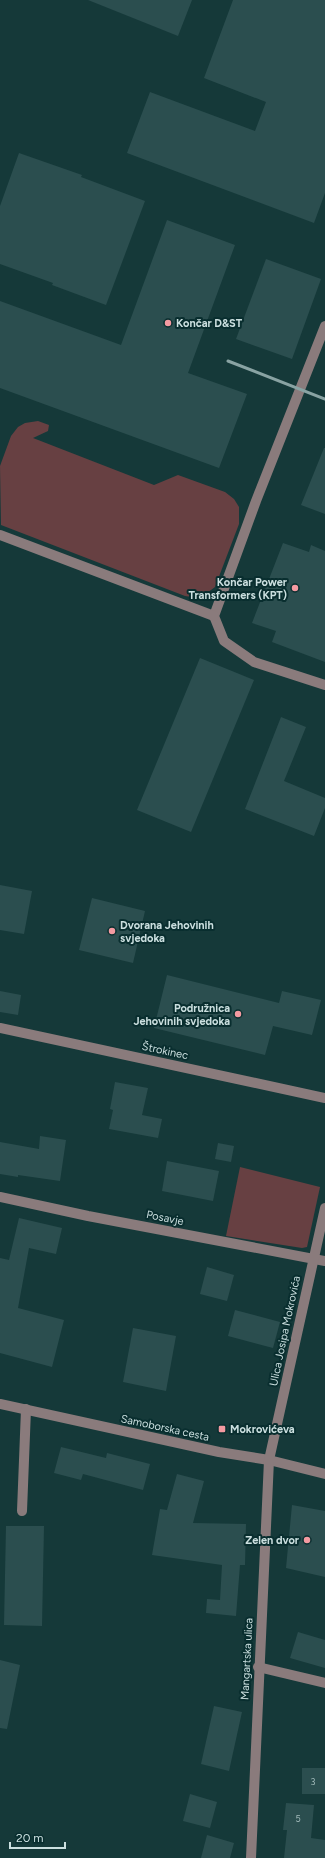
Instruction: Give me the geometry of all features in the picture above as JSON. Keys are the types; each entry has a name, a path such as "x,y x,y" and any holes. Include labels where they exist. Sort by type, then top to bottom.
{"street":[{"path":"325,326 256,501 214,616 224,641 254,662 325,685"},
{"path":"0,535 214,616"},
{"name":"Štrokinec","path":"0,1028 325,1098"},
{"name":"Posavje","path":"0,1197 88,1216 325,1261"},
{"name":"Ulica Josipa Mokrovića","path":"269,1460 325,1208"},
{"name":"Samoborska cesta","path":"0,1404 219,1452 269,1460 325,1474"},
{"path":"22,1511 26,1409"},
{"name":"Mangartska ulica","path":"251,1858 258,1667 269,1460"},
{"path":"258,1667 325,1683"}],"shaded area":[{"path":"38,421 49,425 48,431 33,438 154,485 178,475 225,492 234,499 239,507 239,524 215,587 201,595 193,597 185,596 1,525 0,466 11,436 18,427 25,423"},
{"path":"240,1167 320,1187 307,1247 302,1248 226,1236"}],"building":[{"path":"88,0 192,0 178,36"},
{"path":"233,0 325,0 325,193 314,223 127,153 150,92 255,131 266,102 204,78"},
{"path":"19,153 82,175 81,177 145,201 106,305 52,285 53,283 0,264 0,206"},
{"name":"Končar D&ST","path":"167,220 235,245 188,373 247,394 219,468 0,388 0,301 121,345"},
{"path":"266,259 321,279 292,359 236,339"},
{"path":"325,448 325,514 301,505"},
{"name":"Končar Power Transformers (KPT)","path":"283,543 309,552 311,545 325,551 325,662 272,642 276,631 252,623"},
{"path":"200,658 254,680 191,832 137,810"},
{"path":"281,717 306,727 284,781 325,798 325,808 314,836 245,809"},
{"path":"0,885 32,891 24,934 0,930"},
{"name":"Dvorana Jehovinih svjedoka","path":"92,898 145,911 133,963 79,950"},
{"name":"Podružnica Jehovinih svjedoka","path":"167,975 279,1003 282,991 321,1000 312,1035 273,1026 265,1055 154,1028"},
{"path":"0,991 21,995 18,1015 0,1012"},
{"path":"115,1082 148,1088 142,1115 162,1119 158,1138 109,1129 113,1110 110,1109"},
{"path":"40,1136 66,1140 60,1181 0,1174 0,1142 39,1149"},
{"path":"218,1143 234,1146 231,1162 215,1159"},
{"path":"167,1161 219,1171 213,1201 162,1191"},
{"path":"19,1218 62,1228 56,1254 29,1248 18,1308 64,1320 52,1367 0,1353 0,1258 9,1260"},
{"path":"207,1267 234,1275 227,1301 200,1294"},
{"path":"235,1310 280,1322 273,1348 228,1336"},
{"path":"133,1328 176,1336 166,1391 123,1382"},
{"path":"61,1447 106,1458 107,1453 150,1464 143,1490 83,1474 81,1480 54,1473"},
{"path":"177,1474 204,1481 193,1523 246,1524 245,1565 240,1565 236,1616 206,1613 207,1599 220,1600 222,1565 152,1555 160,1509 167,1510"},
{"name":"Zelen dvor","path":"292,1505 325,1511 325,1577 286,1568"},
{"path":"6,1526 44,1526 42,1626 4,1625"},
{"path":"298,1632 325,1640 325,1668 290,1658"},
{"path":"0,1660 20,1665 7,1729 0,1728"},
{"path":"214,1706 242,1712 229,1771 201,1764"},
{"path":"302,1768 325,1768 325,1794 302,1794"},
{"path":"190,1794 217,1802 210,1828 183,1821"},
{"path":"286,1803 314,1805 311,1838 325,1840 325,1858 284,1858 287,1830 283,1830"},
{"path":"207,1835 234,1843 230,1858 201,1858"}],"railway":[{"path":"228,361 325,399"}],"place":[{"name":"Končar D&ST","path":"168,323"},
{"name":"Končar Power Transformers (KPT)","path":"295,588"},
{"name":"Dvorana Jehovinih svjedoka","path":"112,931"},
{"name":"Podružnica Jehovinih svjedoka","path":"238,1014"},
{"name":"Mokrovićeva","path":"222,1429"},
{"name":"Zelen dvor","path":"307,1540"}]}
